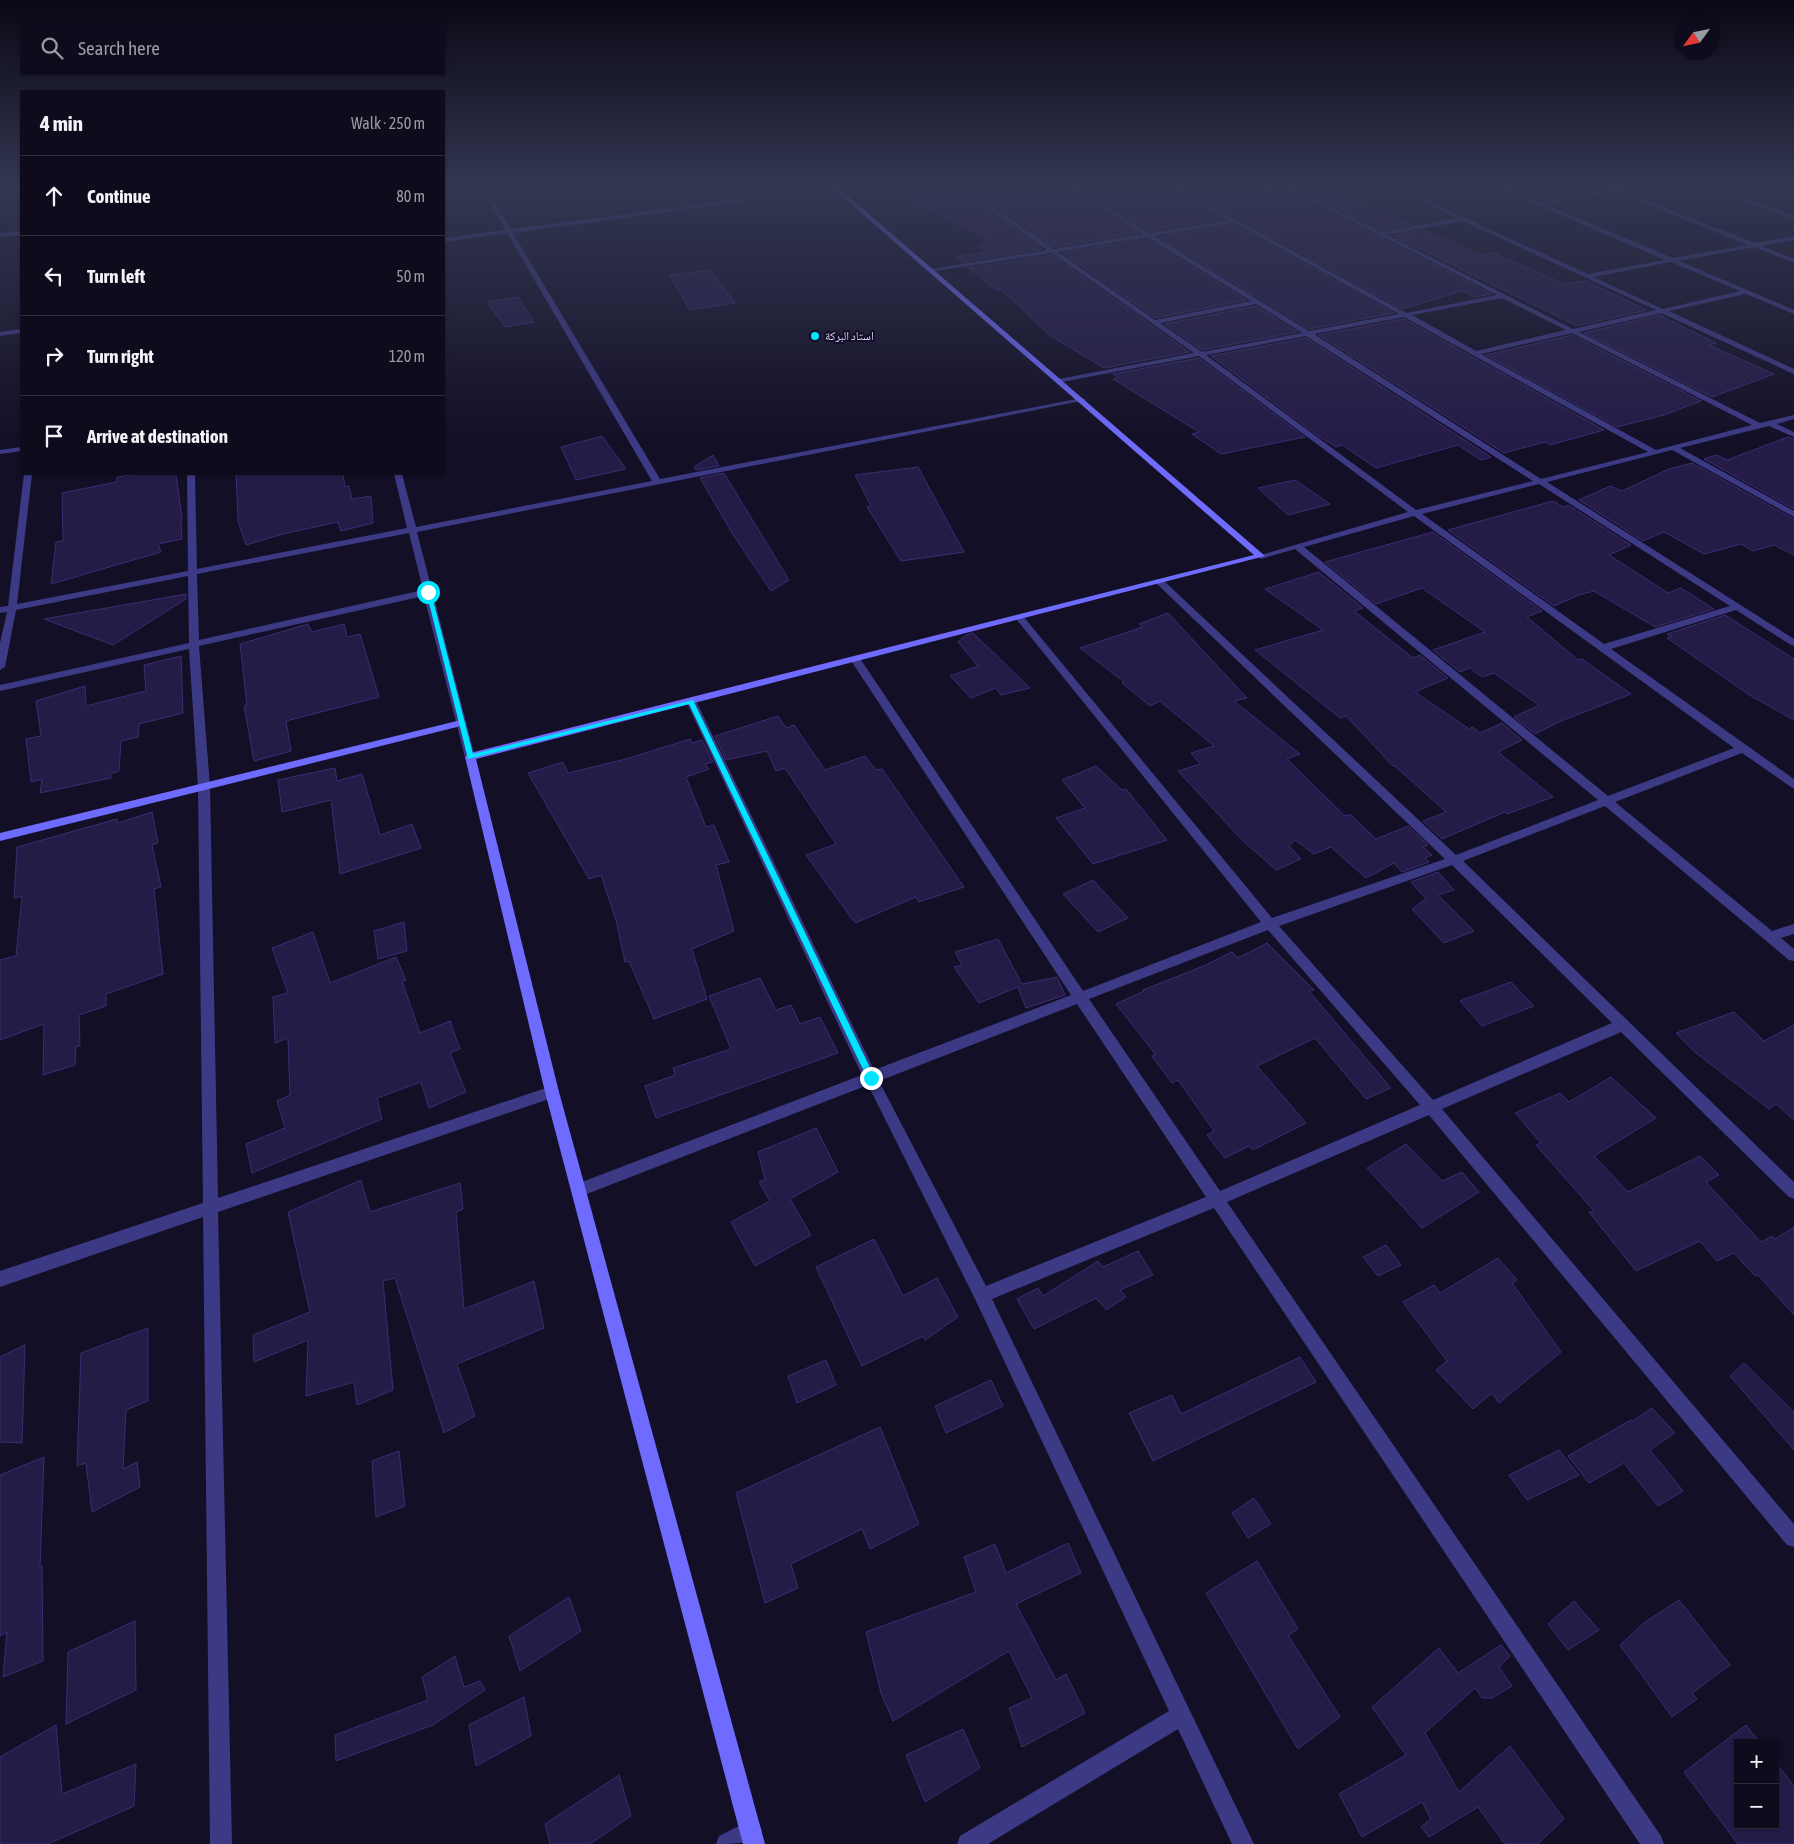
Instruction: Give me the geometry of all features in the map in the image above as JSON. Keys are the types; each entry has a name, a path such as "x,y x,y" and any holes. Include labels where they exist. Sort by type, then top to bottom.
{"street":[{"path":"530,270 657,482"},
{"path":"931,271 937,270"},
{"path":"1079,270 1199,353 1415,513 1741,749 1794,785"},
{"path":"1205,270 1794,643"},
{"path":"1323,270 1653,451"},
{"path":"1452,270 1758,425"},
{"path":"1574,270 1794,372"},
{"path":"1587,276 1621,270"},
{"path":"1694,270 1794,312"},
{"path":"931,271 1261,556"},
{"path":"1475,353 1746,292"},
{"path":"1059,381 1503,296"},
{"path":"1154,322 1257,302"},
{"path":"0,334 20,331"},
{"path":"0,610 1082,400"},
{"path":"470,757 1020,618 1261,556 1415,513 1653,451 1794,417"},
{"path":"1770,423 1794,435"},
{"path":"1672,447 1794,514"},
{"path":"0,452 20,449"},
{"path":"0,667 12,608 28,475"},
{"path":"191,475 194,645 204,787 221,1844"},
{"path":"398,475 552,1092 753,1837 727,1844"},
{"path":"1297,546 1794,956"},
{"path":"1160,582 1454,860 1794,1192"},
{"path":"0,688 428,592"},
{"path":"1602,648 1737,607"},
{"path":"1020,618 1270,924 1430,1106 1794,1538"},
{"path":"855,659 1079,996 1653,1844"},
{"path":"691,701 871,1078 982,1296 1243,1844"},
{"path":"0,837 461,723"},
{"path":"579,1190 1079,996 1270,924 1454,860 1741,749"},
{"path":"1770,936 1794,928"},
{"path":"982,1296 1218,1199 1430,1106 1622,1025"},
{"path":"0,1279 552,1092"},
{"path":"968,1844 1182,1714"}],"building":[{"path":"710,270 735,303 690,310 669,275"},
{"path":"972,270 1073,270 1189,352 1104,368 1048,334 1001,289 996,290"},
{"path":"1087,270 1197,270 1246,300 1155,318"},
{"path":"1213,270 1316,270 1394,313 1309,329"},
{"path":"1332,270 1444,270 1491,294 1475,297 1462,291 1402,309"},
{"path":"1463,270 1533,270 1564,284 1586,281 1647,310 1577,326"},
{"path":"518,297 534,322 505,327 487,302"},
{"path":"1256,306 1297,332 1202,350 1165,324"},
{"path":"1659,315 1716,343 1709,345 1774,374 1712,397 1584,333"},
{"path":"1404,319 1604,430 1550,445 1545,442 1504,453 1319,335"},
{"path":"1572,335 1701,401 1664,415 1617,427 1486,355"},
{"path":"1306,338 1491,457 1481,460 1458,445 1376,468 1342,445 1336,447 1318,436 1211,356"},
{"path":"1199,358 1305,437 1221,454 1192,434 1199,432 1113,379 1119,378 1113,374"},
{"path":"602,436 626,469 576,480 561,447"},
{"path":"1788,437 1794,439 1794,509 1704,459 1717,455 1727,460"},
{"path":"713,455 719,466 696,470 694,467"},
{"path":"1692,463 1794,519 1794,555 1774,545 1753,551 1741,544 1704,554 1664,532 1643,541 1579,500 1610,486 1622,491 1669,469"},
{"path":"918,467 964,552 901,561 867,507 871,506 855,475"},
{"path":"724,473 789,580 771,591 732,533 700,478"},
{"path":"131,475 176,475 182,518 182,539 158,544 161,552 51,584 56,542 63,541 62,493 117,482 117,477"},
{"path":"236,475 343,475 345,487 349,486 352,499 371,496 373,523 341,531 338,522 283,534 246,545 238,521"},
{"path":"1295,480 1330,504 1288,515 1258,488"},
{"path":"1553,501 1563,507 1568,505 1631,545 1609,555 1668,593 1681,588 1714,609 1655,627 1594,591 1579,595 1554,606 1448,530"},
{"path":"1433,532 1542,611 1527,617 1578,660 1582,659 1631,694 1561,721 1535,734 1514,717 1539,705 1494,673 1482,677 1470,668 1460,672 1433,650 1485,632 1422,588 1376,604 1325,562"},
{"path":"1319,572 1363,608 1354,611 1413,658 1420,655 1448,678 1415,692 1469,729 1472,727 1480,733 1502,723 1522,740 1498,752 1553,797 1507,814 1505,812 1442,839 1423,821 1446,812 1393,766 1346,716 1340,718 1255,650 1323,630 1265,589"},
{"path":"186,594 186,599 113,645 44,619"},
{"path":"1168,613 1247,698 1234,701 1300,754 1287,759 1345,816 1350,814 1376,839 1408,826 1428,845 1423,847 1432,855 1425,858 1429,862 1402,872 1394,863 1366,878 1331,847 1314,854 1295,840 1289,846 1301,859 1276,870 1242,840 1178,771 1200,764 1191,753 1214,746 1160,701 1150,706 1122,683 1124,682 1080,648 1143,627 1139,624"},
{"path":"1725,615 1794,659 1794,720 1751,696 1667,638 1672,636 1667,634"},
{"path":"308,624 312,632 344,624 347,637 360,634 379,697 286,721 291,751 254,761 244,706 247,705 240,644"},
{"path":"973,633 1030,688 1001,695 996,688 971,698 950,676 978,666 958,642 966,635"},
{"path":"181,656 183,713 139,724 138,737 121,741 119,771 110,774 111,778 40,793 42,779 31,782 26,739 41,736 36,701 85,686 86,706 146,691 144,665"},
{"path":"778,716 786,728 794,725 825,770 865,756 876,770 882,769 964,887 919,902 916,897 855,923 806,855 836,844 785,768 776,771 767,751 726,760 715,736"},
{"path":"690,739 692,743 702,740 713,762 705,764 709,769 686,777 706,827 714,825 729,862 716,865 734,931 692,949 707,999 654,1019 629,961 625,962 616,920 601,875 589,879 528,773 563,762 568,773 626,759"},
{"path":"1096,766 1122,790 1126,789 1167,840 1093,864 1056,818 1085,808 1062,780"},
{"path":"335,768 337,781 362,774 380,835 412,824 421,848 340,874 331,800 282,812 278,780"},
{"path":"152,812 158,843 152,845 161,887 154,889 163,974 106,994 106,1006 79,1015 80,1046 76,1047 75,1065 43,1075 44,1024 0,1040 0,960 16,956 22,896 14,898 17,847 117,819 118,823"},
{"path":"1438,872 1454,890 1438,895 1474,931 1444,943 1412,909 1426,899 1411,882"},
{"path":"1093,880 1128,918 1098,932 1063,894"},
{"path":"404,922 407,951 378,959 374,931"},
{"path":"313,932 330,983 396,957 406,980 402,981 420,1033 450,1021 460,1049 450,1053 466,1092 429,1108 421,1082 377,1098 382,1119 252,1173 246,1144 285,1128 277,1101 290,1095 288,1038 275,1043 273,997 288,993 272,948"},
{"path":"998,939 1022,984 1057,977 1065,995 1026,1008 1018,987 979,1003 954,967 962,965 955,952"},
{"path":"1267,943 1314,990 1309,991 1391,1088 1366,1099 1315,1038 1257,1066 1306,1123 1253,1150 1249,1146 1225,1158 1207,1135 1214,1131 1178,1080 1172,1083 1152,1056 1156,1055 1116,1004 1143,990 1206,965 1232,952 1238,958"},
{"path":"760,978 776,1010 791,1005 800,1024 820,1017 838,1053 656,1118 645,1086 675,1075 673,1068 731,1049 709,996"},
{"path":"1511,982 1534,1006 1482,1026 1460,1001"},
{"path":"1734,1012 1764,1041 1794,1025 1794,1120 1776,1104 1769,1109 1696,1053 1676,1033"},
{"path":"1611,1077 1656,1118 1594,1156 1628,1192 1700,1156 1719,1175 1706,1182 1761,1242 1772,1236 1775,1239 1794,1227 1794,1315 1758,1275 1755,1276 1734,1253 1717,1261 1700,1241 1636,1271 1589,1212 1594,1211 1536,1145 1541,1143 1515,1113 1560,1093 1569,1102"},
{"path":"816,1128 838,1172 790,1199 811,1235 755,1266 731,1222 770,1201 759,1182 765,1179 758,1152"},
{"path":"1406,1144 1442,1181 1462,1172 1479,1192 1422,1228 1367,1168"},
{"path":"361,1180 370,1212 460,1183 463,1209 456,1212 464,1309 534,1281 544,1328 457,1364 475,1416 444,1433 395,1278 383,1281 393,1390 357,1405 354,1382 306,1396 308,1340 254,1362 253,1335 310,1312 288,1212"},
{"path":"874,1239 903,1296 937,1278 958,1317 925,1340 923,1336 862,1366 816,1267"},
{"path":"1386,1245 1401,1265 1378,1276 1363,1257"},
{"path":"1138,1251 1153,1275 1120,1290 1126,1297 1106,1310 1096,1298 1034,1329 1017,1299 1038,1288 1043,1296 1098,1261 1103,1267"},
{"path":"1498,1258 1517,1280 1512,1283 1561,1352 1499,1403 1492,1393 1473,1409 1436,1370 1447,1361 1403,1302 1434,1285 1440,1293"},
{"path":"148,1328 148,1401 126,1410 123,1469 137,1462 140,1487 92,1512 86,1463 77,1466 81,1353"},
{"path":"25,1345 22,1443 0,1442 0,1357"},
{"path":"1300,1357 1316,1382 1153,1461 1129,1413 1172,1395 1181,1414"},
{"path":"826,1360 836,1385 797,1403 788,1376"},
{"path":"1744,1363 1794,1412 1794,1450 1730,1376"},
{"path":"991,1380 1003,1406 946,1433 935,1406"},
{"path":"1652,1408 1675,1433 1650,1450 1683,1491 1658,1506 1624,1463 1589,1483 1568,1456 1631,1420 1633,1421"},
{"path":"880,1427 919,1524 870,1549 862,1529 791,1564 798,1588 765,1603 736,1493"},
{"path":"1559,1450 1579,1475 1527,1500 1509,1475"},
{"path":"399,1451 405,1506 376,1517 372,1461"},
{"path":"44,1457 40,1567 42,1566 43,1661 3,1677 7,1632 0,1636 0,1475"},
{"path":"1254,1498 1271,1524 1248,1538 1232,1513"},
{"path":"1068,1543 1081,1573 1016,1604 1056,1680 1066,1674 1085,1713 1022,1747 1009,1708 1032,1698 1009,1651 893,1721 881,1693 866,1632 976,1592 964,1557 995,1544 1006,1573"},
{"path":"1257,1561 1298,1629 1288,1635 1340,1717 1298,1749 1206,1593"},
{"path":"569,1597 581,1631 520,1671 509,1636"},
{"path":"1679,1600 1730,1665 1692,1693 1697,1699 1672,1717 1620,1645 1645,1622"},
{"path":"1574,1601 1599,1630 1568,1650 1548,1624"},
{"path":"135,1621 136,1690 66,1724 68,1652"},
{"path":"1501,1645 1510,1656 1499,1667 1512,1686 1492,1698 1482,1698 1475,1688 1425,1733 1459,1792 1510,1746 1564,1819 1538,1844 1505,1844 1478,1807 1429,1837 1421,1827 1431,1819 1422,1802 1362,1837 1339,1794 1406,1755 1372,1707 1439,1648 1458,1673"},
{"path":"455,1656 464,1687 480,1681 485,1690 433,1725 336,1761 335,1735 428,1700 422,1677"},
{"path":"524,1697 531,1736 476,1766 469,1725"},
{"path":"56,1725 62,1794 136,1764 134,1806 48,1844 0,1844 0,1757"},
{"path":"1746,1725 1757,1739 1734,1739 1734,1829 1779,1829 1779,1767 1794,1786 1794,1844 1738,1844 1684,1772"},
{"path":"963,1729 980,1768 925,1802 906,1755"},
{"path":"619,1775 631,1816 590,1844 550,1844 545,1824"}],"place":[{"name":"استاد البركة","path":"815,336"}],"route":[{"path":"428,592 470,757 691,701 871,1078"}]}
